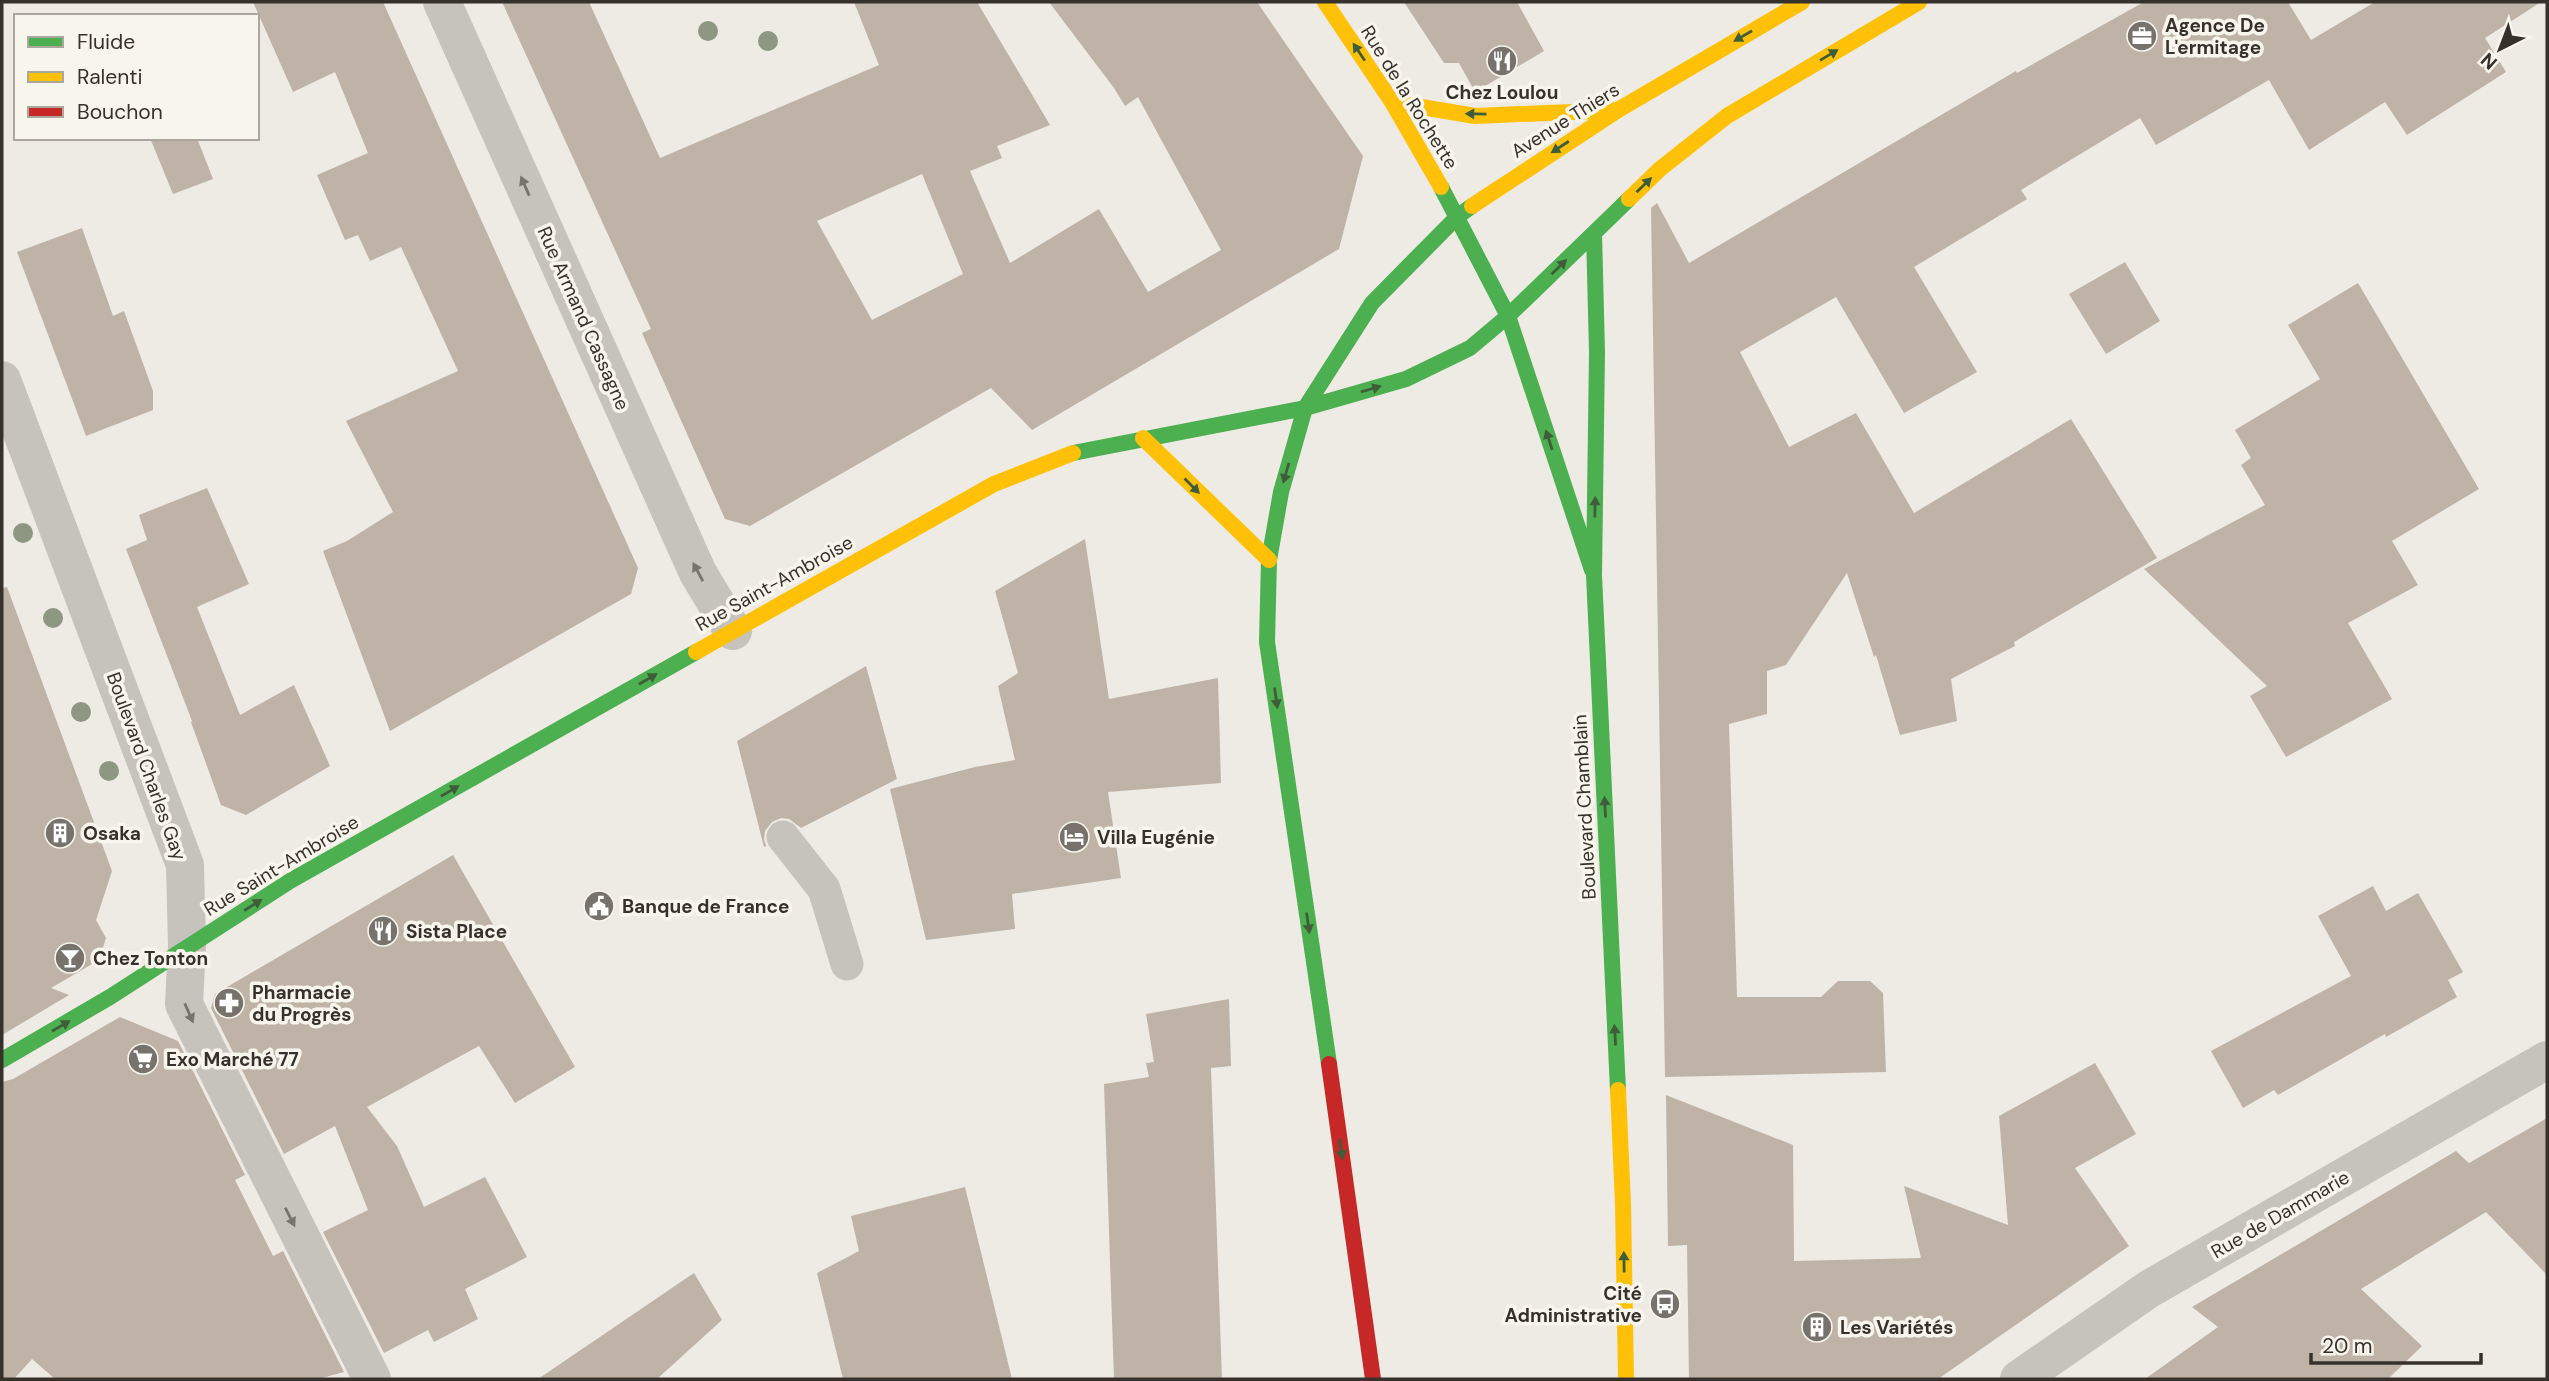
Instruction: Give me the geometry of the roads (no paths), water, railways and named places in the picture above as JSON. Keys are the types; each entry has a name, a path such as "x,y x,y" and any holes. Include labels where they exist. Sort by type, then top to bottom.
{"main road":[{"name":"Rue de la Rochette","path":"1325,2 1392,102 1458,216 1508,316 1594,575"},
{"name":"Avenue Thiers","path":"1305,408 1372,303 1458,216 1618,110 1802,2"},
{"path":"1594,233 1660,169 1727,116 1919,2"},
{"path":"1392,102 1475,116 1618,110"},
{"name":"Rue Saint-Ambroise","path":"2,1060 110,997 290,881 994,484 1079,451 1305,408 1406,379 1470,348 1508,316 1594,233"},
{"name":"Boulevard Chamblain","path":"1594,233 1597,352 1594,575 1623,1204 1626,1379"},
{"path":"1305,408 1281,492 1269,560 1268,642 1366,1310 1373,1379"},
{"path":"1143,438 1269,560"}],"street":[{"name":"Rue Armand Cassagne","path":"442,2 698,573 733,631"},
{"name":"Boulevard Charles Gay","path":"2,380 185,865 187,946 184,1004 372,1379"},
{"name":"Rue de Dammarie","path":"2019,1379 2149,1289 2547,1060"}],"lane":[{"path":"783,837 824,889 847,964"}],"place":[{"name":"Agence De L'ermitage","path":"2142,36"},
{"name":"Chez Loulou","path":"1502,61"},
{"name":"Osaka","path":"60,833"},
{"name":"Villa Eugénie","path":"1074,837"},
{"name":"Banque de France","path":"599,906"},
{"name":"Sista Place","path":"383,931"},
{"name":"Chez Tonton","path":"70,958"},
{"name":"Pharmacie du Progrès","path":"229,1003"},
{"name":"Exo Marché 77","path":"143,1059"},
{"name":"Cité Administrative","path":"1665,1304"},
{"name":"Les Variétés","path":"1817,1327"}]}
